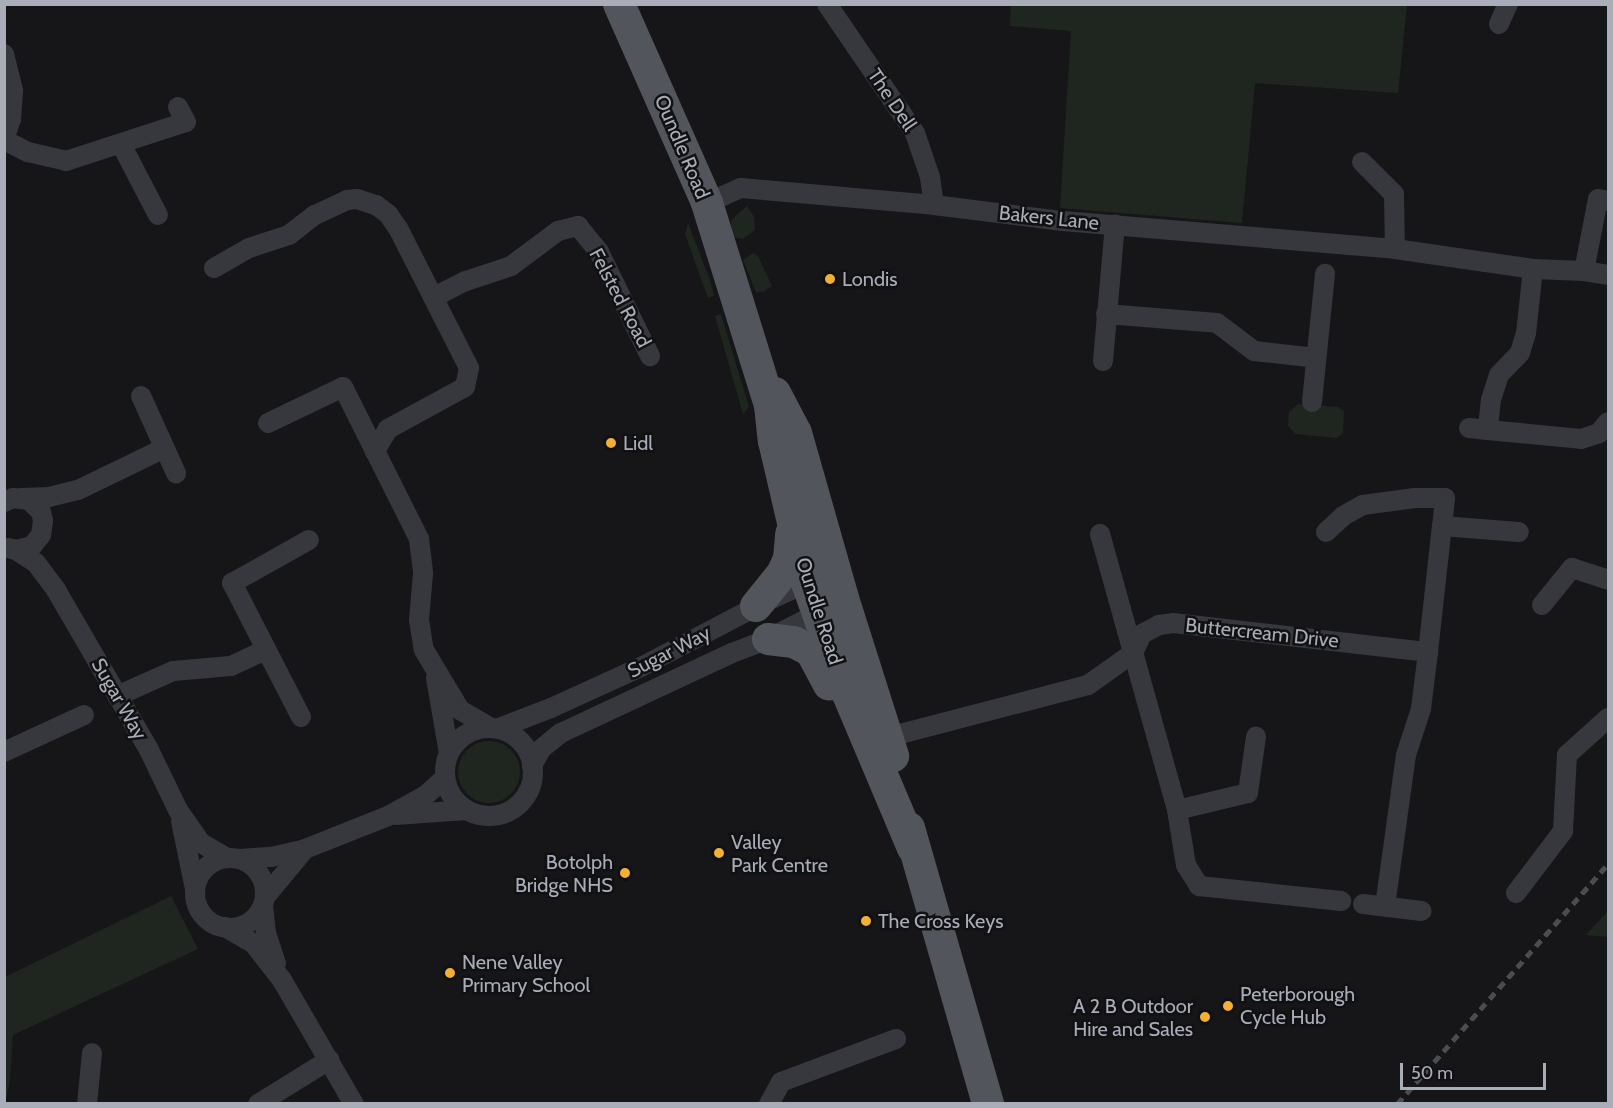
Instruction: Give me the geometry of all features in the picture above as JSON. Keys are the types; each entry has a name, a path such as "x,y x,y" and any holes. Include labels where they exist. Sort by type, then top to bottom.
{"main road":[{"name":"Oundle Road","path":"619,4 707,204 770,405 774,441 807,583 832,594"},
{"name":"Oundle Road","path":"758,362 796,433 832,594 913,848 988,1104"},
{"path":"756,606 782,574 789,559 792,521"},
{"path":"768,639 794,642 811,651 913,848"}],"street":[{"name":"The Dell","path":"827,4 915,134 930,177 934,205"},
{"path":"1499,24 1508,4"},
{"path":"4,54 14,91 11,119 4,139 28,153 66,161 122,144 186,122 178,107"},
{"path":"122,144 158,215"},
{"path":"1362,162 1394,194 1395,249"},
{"name":"Bakers Lane","path":"707,204 741,188 934,205 1115,225 1395,249 1533,269 1584,271 1608,275"},
{"path":"214,268 249,248 289,235 315,214 347,200 357,199 376,205 388,214 434,297 469,368 465,387 388,429 375,452"},
{"path":"1584,271 1598,199 1608,201"},
{"path":"1103,361 1115,225"},
{"name":"Felsted Road","path":"434,297 466,281 511,266 558,231 578,226 599,252 650,356"},
{"path":"1533,269 1526,333 1520,353 1499,375 1478,429 1581,439 1599,433 1608,422"},
{"path":"1312,402 1325,274"},
{"path":"1106,314 1217,323 1254,351 1316,358"},
{"path":"268,423 343,387 419,539 423,574 419,620 424,650 460,710 521,741 530,753 532,782 519,805 498,815 487,816 467,810 388,816"},
{"path":"141,396 176,473"},
{"path":"16,499 50,497 78,490 164,449"},
{"path":"4,486 16,499 36,505 41,512 43,528"},
{"path":"10,548 32,546 56,510 78,490"},
{"path":"1326,532 1343,516 1363,505 1415,498 1445,498 1421,709 1406,755 1385,907"},
{"path":"1442,526 1520,532"},
{"name":"Sugar Way","path":"43,528 45,555 56,590"},
{"path":"1100,534 1177,810 1186,865 1199,886 1341,901"},
{"path":"301,717 232,583 309,540"},
{"name":"Sugar Way","path":"10,548 36,563 56,590 149,750 178,810 201,843 233,859"},
{"path":"1542,605 1572,568 1608,580"},
{"name":"Sugar Way","path":"494,728 641,667 756,606 807,583"},
{"name":"Sugar Way","path":"532,766 541,749 561,733 732,653 768,639 832,594"},
{"name":"Buttercream Drive","path":"878,740 1088,685 1133,653 1142,634 1159,625 1173,623 1428,652"},
{"path":"117,696 173,671 231,666 266,650"},
{"path":"434,666 449,753"},
{"path":"4,752 84,715"},
{"path":"1516,893 1563,831 1567,755 1608,718"},
{"path":"467,810 457,802 445,778 445,765 449,753 465,734 494,728"},
{"path":"1177,810 1248,793 1256,737"},
{"path":"354,1104 282,980 253,943 208,920 202,913 195,891 197,882 208,866 233,859 271,857 305,849 388,816 426,795 445,778"},
{"name":"Sugar Way","path":"178,810 195,891"},
{"path":"225,927 243,925 252,920 305,849"},
{"path":"233,859 249,863 262,878 266,933 282,980"},
{"path":"1363,904 1422,911"},
{"path":"769,1104 782,1082 896,1039"},
{"path":"87,1104 92,1053"},
{"path":"258,1104 329,1060"}],"shaded area":[{"path":"1011,5 1407,5 1398,93 1255,83 1242,223 1060,208 1071,31 1010,26"},
{"path":"747,206 754,217 755,230 743,239 732,237 731,220"},
{"path":"688,223 710,280 714,296 708,298 685,234"},
{"path":"753,253 758,256 772,286 763,292 756,292 743,260"},
{"path":"721,314 749,407 743,414 715,316"},
{"path":"1298,404 1338,407 1344,411 1343,433 1337,438 1296,434 1288,426 1289,412"},
{"path":"489,741 506,746 511,750 515,755 520,772 515,789 511,794 506,798 489,803 472,798 467,794 463,789 458,772 463,755 467,750 472,746"},
{"path":"171,896 198,949 13,1035 10,1080 5,1103 5,977"},
{"path":"1608,911 1608,937 1586,935"}],"railway":[{"path":"1397,1104 1608,864"}],"place":[{"name":"Londis","path":"830,279"},
{"name":"Lidl","path":"611,443"},
{"name":"Valley Park Centre","path":"719,853"},
{"name":"Botolph Bridge NHS","path":"625,873"},
{"name":"The Cross Keys","path":"866,921"},
{"name":"Nene Valley Primary School","path":"450,973"},
{"name":"Peterborough Cycle Hub","path":"1228,1006"},
{"name":"A 2 B Outdoor Hire and Sales","path":"1205,1017"}]}
